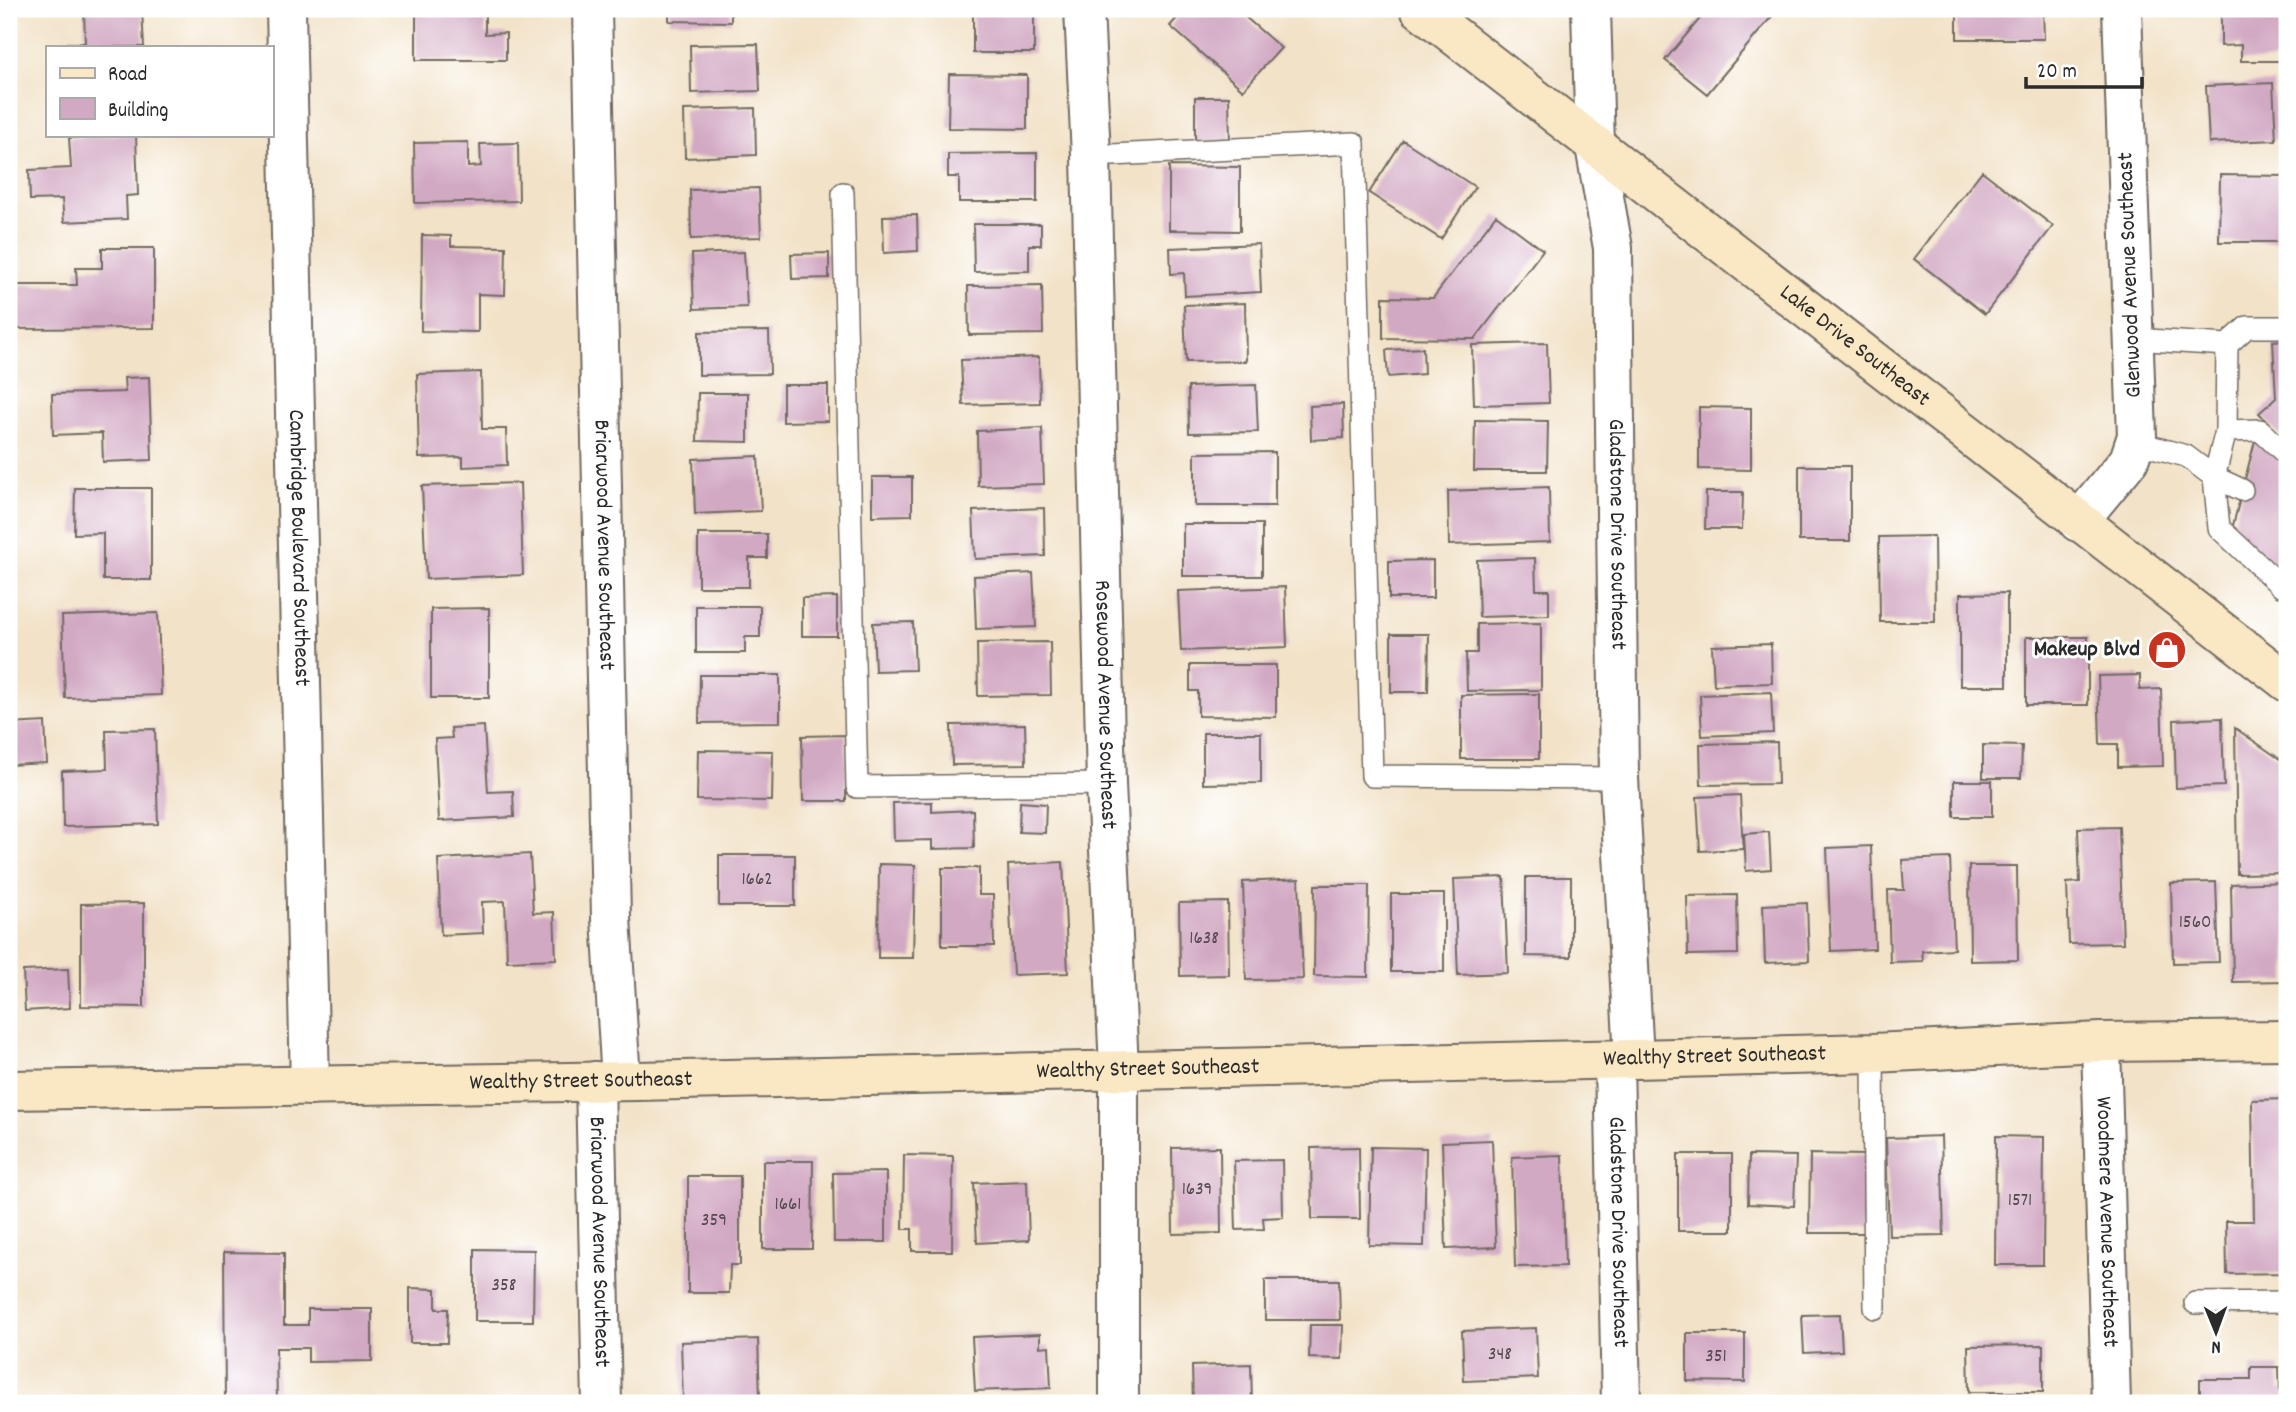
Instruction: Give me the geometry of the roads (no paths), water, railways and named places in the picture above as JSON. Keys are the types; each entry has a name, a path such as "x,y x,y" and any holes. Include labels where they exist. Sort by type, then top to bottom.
{"main road":[{"name":"Lake Drive Southeast","path":"1420,9 2287,682"},
{"name":"Wealthy Street Southeast","path":"9,1090 608,1081 1624,1059 1873,1053 2101,1042 2287,1040"}],"street":[{"name":"Cambridge Boulevard Southeast","path":"286,9 310,1086"},
{"name":"Briarwood Avenue Southeast","path":"593,9 611,918 602,1403"},
{"name":"Rosewood Avenue Southeast","path":"1084,9 1091,156 1106,784 1119,1069 1119,1403"},
{"name":"Gladstone Drive Southeast","path":"1591,9 1595,146 1613,248 1624,1059 1621,1403"},
{"name":"Glenwood Avenue Southeast","path":"2078,522 2129,460 2135,442 2122,9"},
{"name":"Woodmere Avenue Southeast","path":"2101,1042 2110,1403"}],"lane":[{"path":"1091,156 1354,144 1372,776 1619,778"},
{"path":"843,193 857,787 1106,784"},
{"path":"2133,339 2227,345 2247,327 2287,327"},
{"path":"2227,345 2226,431 2214,477 2219,528 2281,586 2287,578"},
{"path":"2226,431 2260,430 2287,455"},
{"path":"2135,442 2186,456 2214,477 2242,490"},
{"path":"1873,1053 1875,1308"},
{"path":"2196,1303 2287,1302"}],"place":[{"name":"Makeup Blvd","path":"2167,650"}]}
